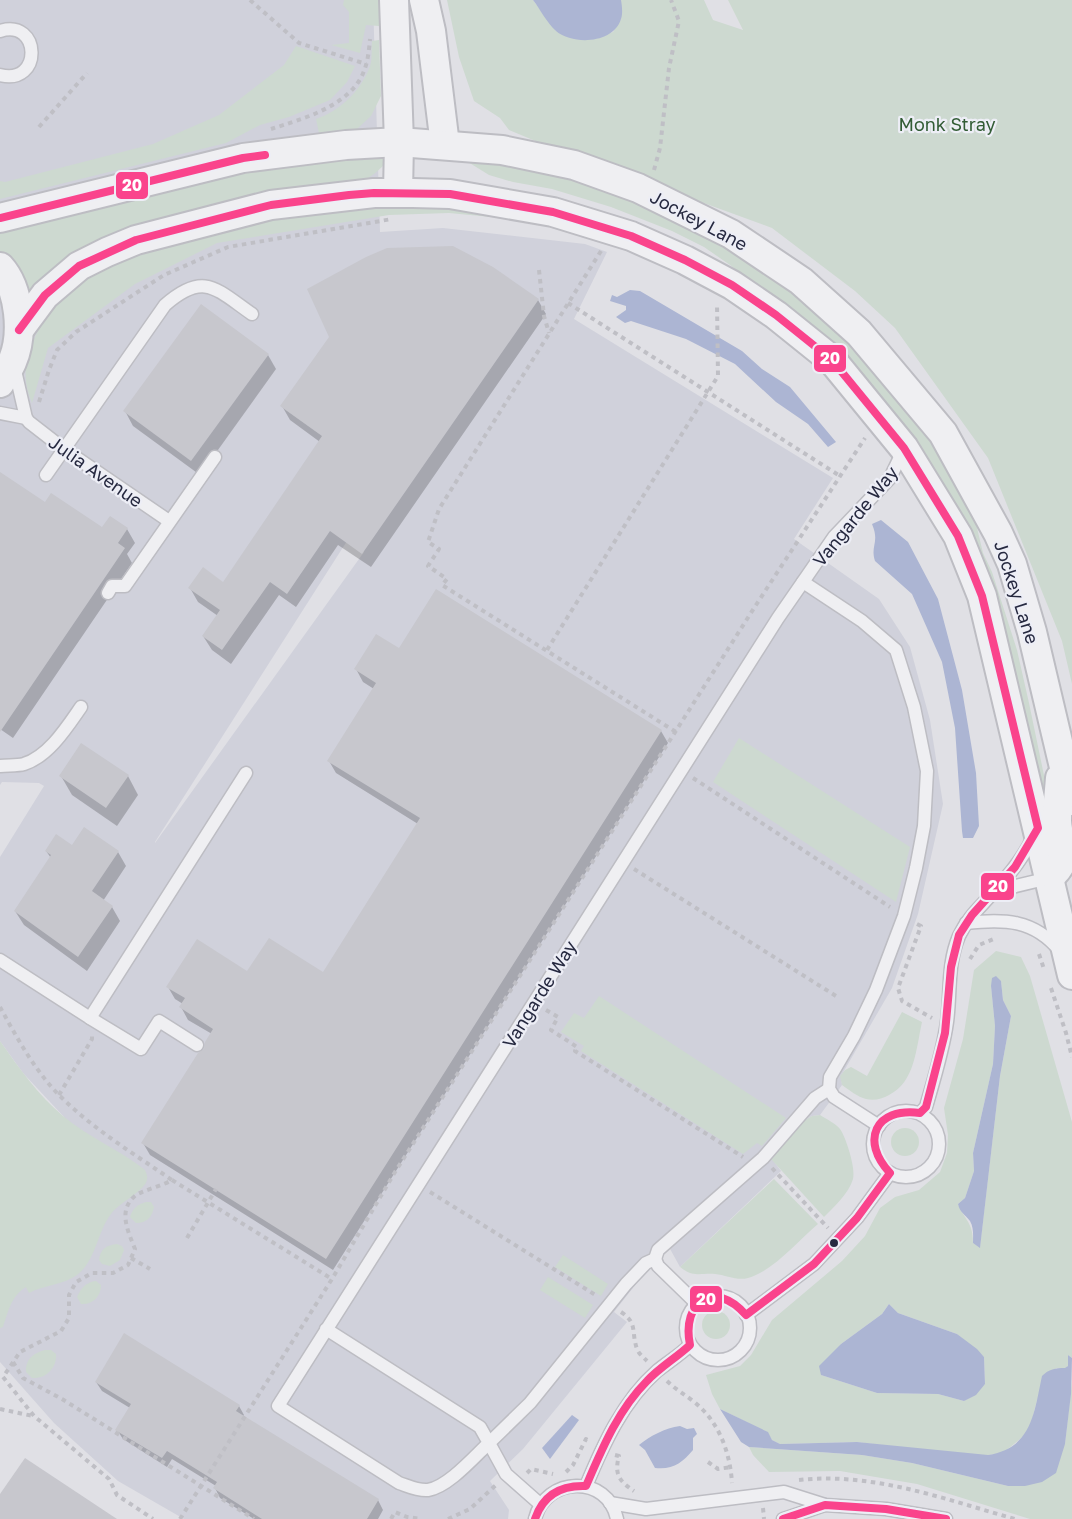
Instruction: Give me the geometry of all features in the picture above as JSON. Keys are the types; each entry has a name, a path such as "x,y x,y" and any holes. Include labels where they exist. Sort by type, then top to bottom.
{"street":[{"path":"394,0 399,206"},
{"path":"424,0 431,31 445,145"},
{"name":"Jockey Lane","path":"0,218 243,158 346,144 399,142 502,150 574,165 648,193 731,234 801,281 858,333 943,433 998,532 1012,564 1032,632 1072,801"},
{"name":"Jockey Lane","path":"20,330 45,295 79,266 136,240 271,205 374,193 399,206 450,194 553,212 631,236 685,260 732,285 776,315 832,360 899,460 958,536 982,596 1070,968"},
{"path":"0,267 16,299 20,330 6,372"},
{"path":"1049,878 1059,868 1063,853 1057,822 1061,752"}],"lane":[{"path":"0,31 10,29 24,34 29,40 32,55 30,62 21,73 0,75"},
{"path":"46,475 165,305 179,293 203,285 217,289 252,314"},
{"path":"6,372 28,420"},
{"name":"Julia Avenue","path":"0,413 28,420 65,450 172,516 187,519"},
{"path":"108,593 112,586 125,586 165,537 172,516 215,457"},
{"name":"Vangarde Way","path":"489,1443 447,1481 429,1490 416,1489 399,1483 278,1406 775,623 834,537 899,460"},
{"name":"Vangarde Way","path":"803,582 862,621 896,650 915,707 927,771 924,826 904,916 876,990 854,1036 830,1077 829,1089"},
{"path":"0,766 24,764 44,754 81,707"},
{"path":"90,1018 246,773"},
{"path":"920,1113 926,1107 943,1047 950,972 955,949 966,923 979,905 995,891 1021,860 1038,828"},
{"path":"995,891 1049,878"},
{"path":"966,923 1009,921 1036,930 1054,944 1070,968"},
{"path":"0,960 141,1049 159,1021 197,1045"},
{"path":"697,1304 658,1266 655,1259 658,1250 763,1158 815,1098 829,1089 834,1097 879,1126"},
{"path":"897,1112 920,1113 934,1126 938,1135 939,1145 934,1163 918,1175 899,1176 890,1173 876,1157 873,1147 874,1136 879,1126 897,1112"},
{"path":"746,1315 814,1264 857,1218 890,1173"},
{"path":"489,1443 530,1403 646,1263 655,1259"},
{"path":"725,1297 734,1300 746,1315 749,1334 740,1350 733,1356 714,1360 705,1357 690,1345 686,1328 687,1318 697,1304 705,1299 725,1297"},
{"path":"327,1329 480,1427 506,1474 540,1504"},
{"path":"586,1486 602,1448 624,1410 656,1371 690,1345"},
{"path":"535,1519 540,1504 549,1495 560,1488 573,1485 586,1486 600,1492 610,1503 617,1519"},
{"path":"610,1503 646,1509 784,1492 825,1505 886,1509 946,1519"},
{"path":"783,1519 825,1505"}],"path":[{"path":"250,0 298,43 366,64"},
{"path":"648,193 660,148 669,68 679,21 672,0"},
{"path":"266,130 326,110 348,93 363,74 371,33"},
{"path":"39,127 87,73"},
{"path":"28,420 38,405 57,350 76,332 164,275 228,247 340,226 399,206"},
{"path":"605,246 440,509 428,542 439,549 428,566 447,579 442,585 676,732"},
{"path":"539,270 544,316 549,333"},
{"path":"547,650 718,376 717,296 725,301"},
{"path":"568,303 840,476"},
{"path":"180,1519 601,848 867,436 899,460"},
{"path":"660,757 921,926 898,988 902,1002 932,1018 947,1020"},
{"path":"601,848 836,996"},
{"path":"968,967 970,958 979,945 997,937"},
{"path":"512,990 558,1017 551,1030 577,1047 575,1051 744,1158 755,1149 838,1240"},
{"path":"0,1008 22,1047 59,1095 94,1126 172,1180 332,1279"},
{"path":"59,1095 92,1039 90,1018"},
{"path":"396,1172 629,1317 638,1351 673,1387 695,1402 725,1442 731,1467 732,1487"},
{"path":"153,1519 117,1495 109,1479 34,1416 2,1375 20,1352 61,1331 69,1318 69,1295 76,1282 92,1273 113,1273 128,1265 135,1249 125,1223 126,1208 136,1195 172,1180"},
{"path":"187,1238 216,1189"},
{"path":"131,1258 150,1269"},
{"path":"13,1361 23,1378 62,1399 255,1519"},
{"path":"0,1409 34,1416"},
{"path":"708,1462 718,1469 731,1467"},
{"path":"448,1519 470,1509 506,1474"},
{"path":"391,1519 395,1512 421,1519"}],"shaded area":[{"path":"0,0 373,0 380,232 443,228 585,244 607,252 574,319 833,478 794,539 879,599 910,647 930,720 943,804 918,914 892,988 841,1076 842,1085 820,1115 805,1120 772,1159 781,1171 680,1267 669,1247 654,1261 614,1312 627,1322 523,1449 490,1481 509,1510 508,1519 184,1519 118,1481 54,1423 0,1362 0,1213 65,1118 23,1073 0,1041 0,857 44,786 39,783 2,782 0,785","holes":["347,541 364,552 155,843"]}],"green space":[{"path":"344,0 379,0 379,26 366,25 360,53 331,45 349,43 349,12 343,5"},
{"name":"Monk Stray","path":"447,0 533,0 556,31 601,36 613,32 621,19 621,0 704,0 713,20 743,30 728,0 1072,0 1072,684 1062,641 988,458 895,328 855,291 772,228 509,130 500,118 474,101 459,57"},
{"path":"379,40 381,96 371,116 357,129 320,138 316,119 333,111 355,92 370,66 372,41"},
{"path":"296,46 355,66 347,82 330,100 289,117 260,125 226,143 0,199 0,181 5,182 153,144 219,115 284,65"},
{"path":"390,152 390,158 384,165 363,181 271,194 25,301 0,252 0,232 209,180 290,163"},
{"path":"466,158 539,169 602,187 651,207 711,238 772,276 838,332 883,376 934,446 973,511 983,553 992,572 1017,650 1046,785 1045,818 1005,637 825,340 704,247 672,231 611,207 552,189 489,175 468,162"},
{"path":"372,205 463,209 515,216 576,233 514,219 449,213 389,215 217,243 135,284 48,348 32,403 27,386 26,370 28,353 35,337 45,318 59,300 74,285 92,273 129,258 217,232 294,216"},
{"path":"739,738 910,847 896,902 713,782"},
{"path":"996,951 1021,957 1030,976 1072,1122 1072,1358 1068,1355 1068,1366 1065,1369 1056,1368 1037,1400 1031,1424 1025,1435 1003,1453 967,1455 857,1442 780,1444 772,1440 767,1432 720,1409 706,1375 740,1366 751,1355 772,1320 842,1261 865,1236 880,1208 895,1197 919,1190 940,1172 947,1153 948,1135 944,1108 963,1039 974,970","holes":["1001,981 1003,1000 1011,1016 1000,1076 980,1247 973,1243 970,1226 958,1204 965,1198 974,1171 973,1153 993,1064 995,1026 991,986","889,1304 898,1313 957,1334 984,1357 985,1384 964,1401 938,1394 877,1393 821,1375 841,1344 882,1314"]},
{"path":"599,996 786,1118 762,1146 757,1143 743,1154 581,1051 584,1046 561,1032 574,1013 584,1018"},
{"path":"902,1012 922,1022 916,1054 909,1073 898,1089 886,1096 872,1100 860,1097 842,1085 840,1076 851,1067 867,1076"},
{"path":"0,1041 29,1081 54,1108 83,1130 145,1170 147,1177 142,1188 120,1205 106,1221 83,1269 66,1281 29,1293 26,1287 13,1300 3,1327 0,1328"},
{"path":"820,1115 840,1129 850,1153 854,1174 845,1195 824,1217 771,1159 805,1120"},
{"path":"905,1128 915,1132 919,1142 915,1152 905,1156 895,1152 891,1142 895,1132"},
{"path":"774,1179 818,1224 785,1255 757,1275 744,1279 715,1274 693,1274 680,1267"},
{"path":"151,1202 154,1207 152,1214 146,1221 136,1223 130,1217 131,1214 136,1207"},
{"path":"117,1244 124,1250 120,1260 110,1266 102,1264 99,1260 102,1250"},
{"path":"563,1255 608,1284 601,1296 555,1267"},
{"path":"548,1277 593,1305 585,1318 540,1290"},
{"path":"96,1281 101,1285 98,1296 89,1303 81,1304 77,1297 80,1291 87,1284"},
{"path":"716,1311 726,1315 730,1325 726,1335 716,1339 706,1335 702,1325 706,1315"},
{"path":"51,1350 56,1354 55,1364 46,1375 32,1378 26,1372 27,1364 34,1355"},
{"path":"1072,1382 1072,1519 1030,1519 917,1484 840,1471 769,1472 753,1455 749,1447 862,1455 912,1463 1008,1486 1025,1486 1065,1444"}],"water":[{"path":"533,0 621,0 622,17 617,27 602,37 593,40 573,39 556,31"},
{"path":"630,290 640,291 742,351 762,369 790,387 836,442 828,447 808,424 776,402 735,364 686,339 631,321 625,323 616,317 626,310 626,306 610,301 612,295 617,297"},
{"path":"881,520 908,542 938,599 962,690 976,773 979,826 973,838 963,838 955,728 942,662 912,594 875,561 875,536 872,524"},
{"path":"996,976 1001,981 1003,1000 1011,1016 1000,1076 980,1248 973,1243 971,1224 958,1204 965,1198 974,1171 973,1153 993,1064 995,1026 991,986 992,978"},
{"path":"889,1304 898,1313 957,1334 977,1349 984,1357 985,1384 976,1395 964,1401 938,1394 877,1393 821,1375 819,1366 841,1344 882,1314"},
{"path":"1068,1355 1072,1358 1071,1394 1065,1444 1056,1473 1042,1482 1025,1486 1008,1486 912,1463 862,1455 749,1447 741,1442 720,1409 768,1432 772,1440 780,1444 857,1442 988,1455 1003,1451 1022,1437 1033,1415 1042,1376 1050,1370 1068,1366"},
{"path":"572,1415 579,1420 550,1459 542,1448"},
{"path":"680,1426 687,1429 694,1428 697,1434 693,1438 693,1450 677,1465 655,1468 645,1450 639,1445 658,1433"}],"building":[{"path":"453,246 493,267 539,299 362,554 330,531 287,594 270,582 222,650 202,636 220,610 188,588 203,567 223,582 322,436 280,406 329,337 307,289 387,248"},
{"path":"201,304 269,354 191,461 123,411"},
{"path":"0,472 45,502 51,493 102,527 110,516 128,528 118,543 125,548 0,732"},
{"path":"436,589 662,730 326,1259 141,1143 198,1053 204,1049 205,1042 213,1029 179,1007 185,998 166,987 197,939 247,971 269,938 323,972 420,818 327,761 376,683 354,669 376,634 399,648"},
{"path":"81,743 129,775 106,808 59,776"},
{"path":"84,827 119,851 92,891 113,906 78,957 14,911 51,855 45,851 56,834 72,845"},
{"path":"124,1333 240,1405 236,1411 379,1499 367,1519 262,1519 213,1488 217,1482 167,1451 162,1458 115,1430 131,1404 95,1382"},
{"path":"25,1458 117,1519 0,1519 0,1494"}],"transit line":[{"name":"20","path":"0,218 243,158 265,155"},
{"name":"20","path":"19,330 45,295 79,266 136,240 271,205 374,193 450,194 553,212 631,236 685,260 732,285 776,315 832,360 904,448 958,536 982,596 1038,828 1015,867 972,915 959,935 951,967 945,1033 926,1107 920,1113 892,1115 877,1129 874,1138 876,1149 890,1173 857,1218 814,1264 746,1315 723,1298 712,1297 703,1300 696,1307 691,1317 690,1345 652,1376 627,1404 586,1486 569,1487 554,1493 543,1504 535,1519"},
{"name":"20","path":"783,1519 825,1505 886,1509 946,1519"}]}
